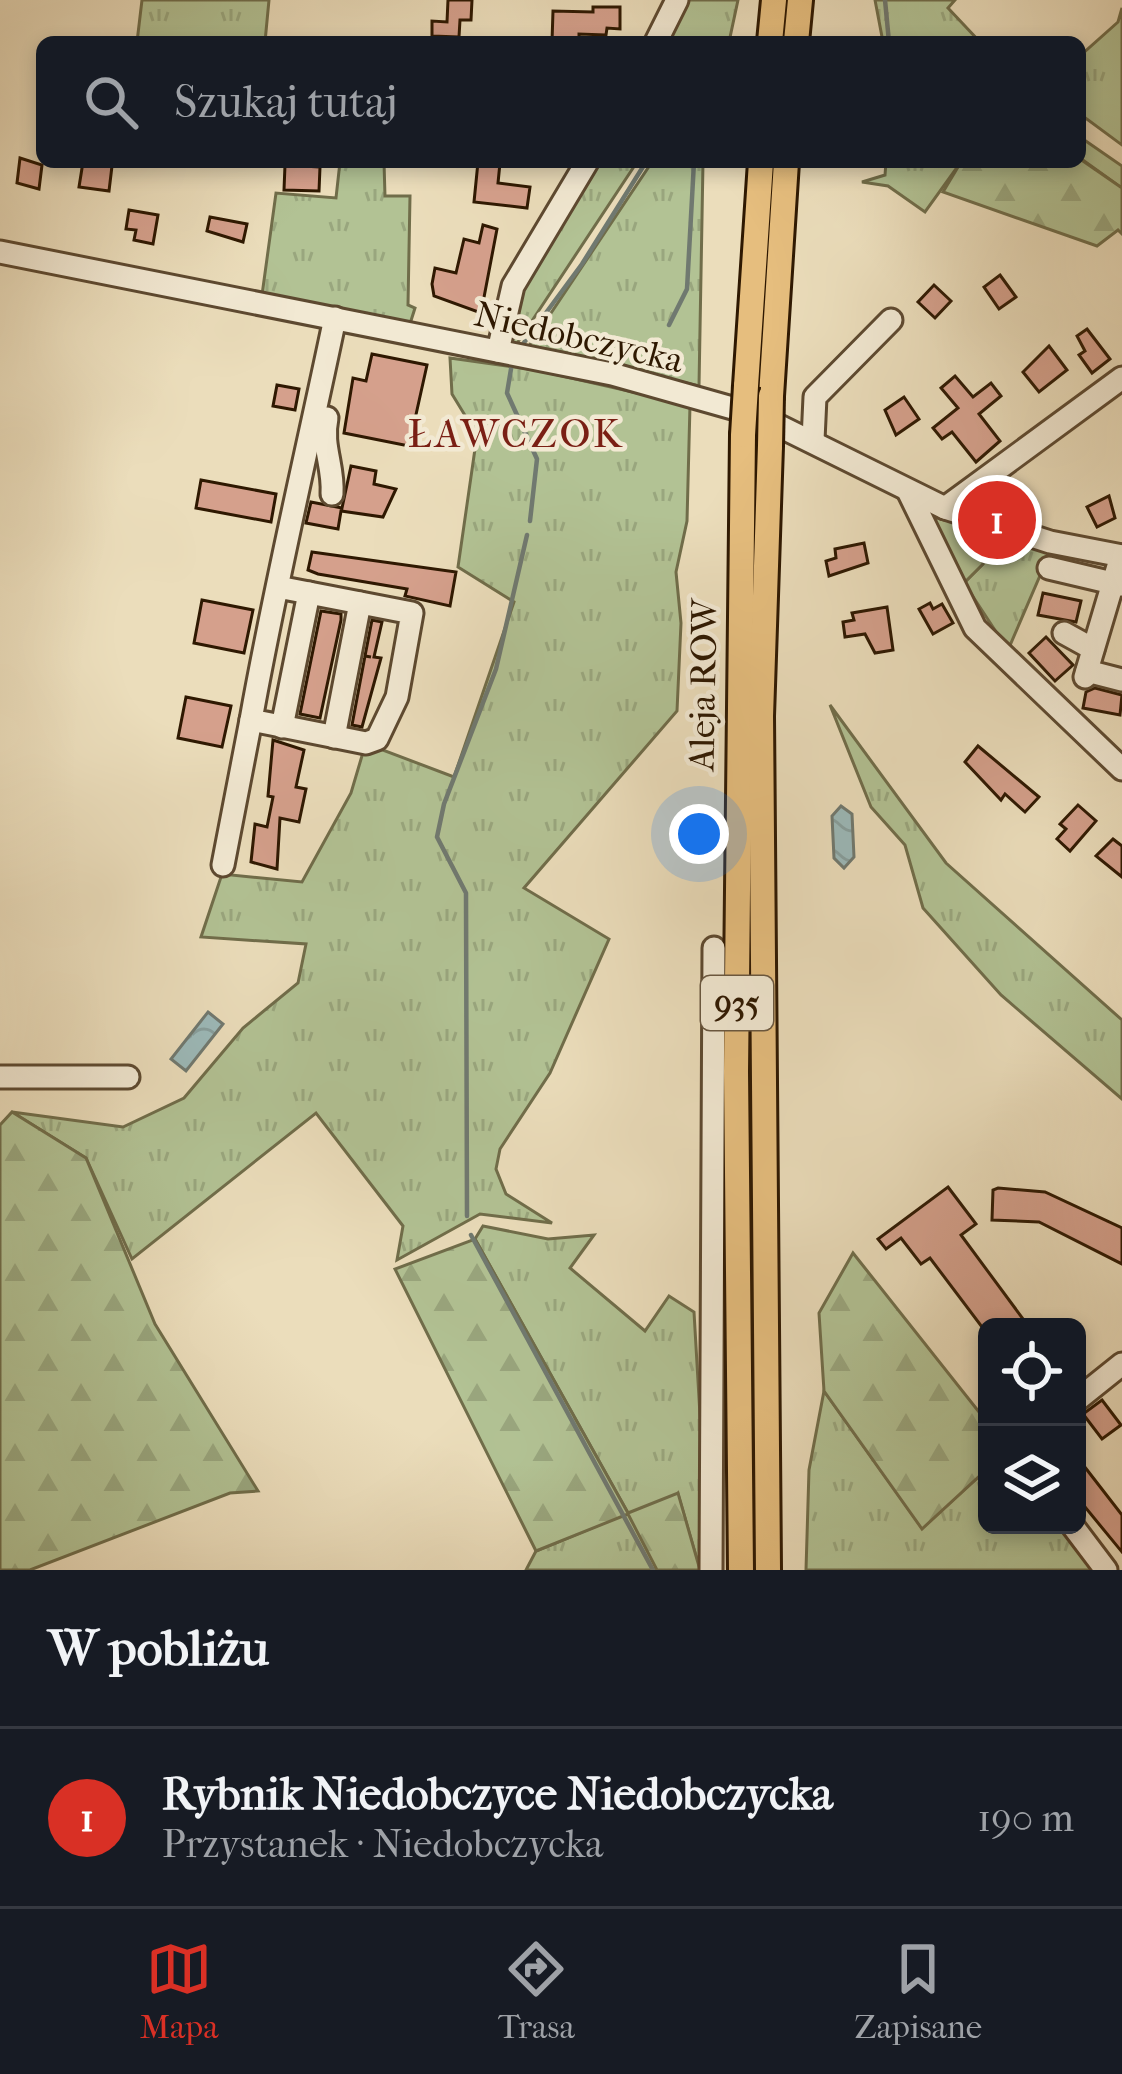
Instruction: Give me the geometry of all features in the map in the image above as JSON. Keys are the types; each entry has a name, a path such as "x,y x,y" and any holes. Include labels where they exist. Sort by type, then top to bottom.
{"main road":[{"path":"771,36 774,0"},
{"path":"797,36 800,0"},
{"name":"Aleja ROW","path":"741,1570 736,1049 743,435 761,168"},
{"name":"Aleja ROW","path":"768,1570 761,716 771,396 786,168"}],"street":[{"path":"659,36 676,0"},
{"path":"498,351 513,286 583,168"},
{"name":"Niedobczycka","path":"0,251 334,325 612,374 736,409 813,440 945,508 1050,542 1121,556"},
{"path":"813,440 815,397 892,320"},
{"path":"332,494 323,444 342,347 334,325"},
{"path":"223,865 334,325"},
{"path":"945,508 1122,379"},
{"path":"909,493 975,628 1122,769"},
{"path":"1091,656 1117,584 1121,556"},
{"path":"1049,568 1117,584"},
{"path":"251,720 366,743 377,739 399,687 412,613 278,587"},
{"path":"282,727 309,593"},
{"path":"334,737 360,603"},
{"path":"1064,633 1122,680"},
{"path":"1091,656 1122,635"},
{"path":"711,1570 714,948"},
{"path":"0,1077 128,1077"},
{"path":"1086,1395 1118,1375"},
{"path":"1079,1534 1106,1570"}],"green space":[{"path":"142,0 269,0 266,36 138,36"},
{"path":"682,0 738,0 730,36 663,36"},
{"path":"875,0 955,0 948,8 974,36 882,36"},
{"path":"1122,8 1122,145 1086,118 1086,51 1118,22"},
{"path":"1086,141 1122,166 1122,188 1086,162"},
{"path":"1086,163 1122,188 1122,234 1118,230 1097,246 943,192 957,168 1086,168"},
{"path":"339,168 384,168 385,196 410,196 408,305 415,308 409,327 262,295 276,193 336,198"},
{"path":"591,168 633,168 516,345 505,341 515,291"},
{"path":"648,168 703,168 699,386 529,346"},
{"path":"886,168 957,168 925,212 888,186 862,182 885,175"},
{"path":"450,358 536,370 690,405 687,521 676,572 681,623 677,711 524,888 609,939 550,1073 500,1149 496,1169 506,1194 552,1223 480,1214 397,1260 403,1226 316,1113 132,1259 86,1158 12,1112 123,1127 184,1098 243,1028 298,983 306,944 201,937 222,874 302,882 351,793 364,749 375,747 454,777 514,602 458,567 477,435 452,394"},
{"path":"933,517 981,529 983,564 964,583"},
{"path":"981,529 1051,550 1008,650 964,583 983,564"},
{"path":"830,705 946,863 1122,1020 1122,1099 1001,995 923,908 905,845 871,807"},
{"path":"12,1112 86,1158 155,1324 258,1491 230,1493 30,1570 0,1570 0,1125"},
{"path":"483,1226 548,1239 594,1235 570,1268 645,1331 669,1296 694,1312 709,1570 700,1570 678,1494 649,1551 657,1570 526,1570 536,1551 628,1513 475,1239"},
{"path":"475,1239 628,1513 678,1493 700,1570 657,1570 628,1514 536,1551 395,1269"},
{"path":"853,1253 978,1411 978,1477 922,1529 824,1391 819,1313"},
{"path":"824,1391 922,1528 978,1477 978,1534 1073,1534 1099,1570 806,1570 809,1470"}],"water":[{"path":"841,806 852,814 854,857 844,868 834,858 832,816"},
{"path":"208,1012 223,1024 186,1071 171,1059"}],"building":[{"path":"448,0 472,0 471,20 460,20 459,36 432,36 432,21 447,22"},
{"path":"593,7 620,7 620,29 607,28 606,35 552,36 553,11 593,12"},
{"path":"20,158 42,168 39,189 17,183"},
{"path":"82,168 112,168 109,191 79,187"},
{"path":"285,168 320,168 319,191 284,190"},
{"path":"477,168 500,168 498,183 530,187 527,208 474,202"},
{"path":"129,210 158,215 153,244 134,240 136,230 126,229"},
{"path":"210,217 247,224 243,242 207,231"},
{"path":"483,225 497,229 481,313 434,296 432,284 435,268 456,273 464,239 479,243"},
{"path":"1000,275 1016,297 999,309 984,287"},
{"path":"934,285 951,301 935,318 918,302"},
{"path":"1087,329 1110,359 1092,373 1079,355 1085,351 1077,336"},
{"path":"1049,346 1067,370 1039,392 1023,372"},
{"path":"372,354 427,365 409,446 344,433 353,378 366,381"},
{"path":"955,376 973,397 991,383 1001,396 979,414 1000,441 976,462 952,432 942,439 933,428 958,408 941,388"},
{"path":"277,385 299,389 295,410 273,406"},
{"path":"904,397 919,419 896,435 885,410"},
{"path":"351,466 376,471 374,484 396,489 383,517 341,511 338,529 306,523 311,502 342,508"},
{"path":"201,480 276,494 271,522 196,508"},
{"path":"1109,496 1115,518 1097,527 1087,507"},
{"path":"864,543 868,563 829,576 826,561 836,558 835,549"},
{"path":"312,552 456,572 450,606 405,596 407,589 318,574 308,570"},
{"path":"1043,593 1081,601 1076,622 1038,615"},
{"path":"202,600 253,610 244,653 194,643"},
{"path":"930,603 933,609 942,604 953,623 933,634 919,609"},
{"path":"887,607 893,650 875,653 865,634 845,637 843,622 854,620 852,613"},
{"path":"321,611 341,614 341,620 320,718 300,714"},
{"path":"372,620 382,622 374,657 381,658 362,727 352,725"},
{"path":"1046,637 1073,665 1055,681 1029,653"},
{"path":"1095,688 1122,695 1120,715 1083,708 1086,692"},
{"path":"186,697 231,706 222,747 178,738"},
{"path":"273,740 304,750 296,787 306,789 299,822 280,818 277,869 251,862 255,824 267,827 273,797 268,796"},
{"path":"978,746 1039,797 1025,812 1005,794 1001,800 965,762"},
{"path":"1078,805 1096,821 1070,851 1057,839 1066,829 1060,824"},
{"path":"1113,839 1122,846 1122,877 1096,856"},
{"path":"948,1187 976,1224 961,1235 1022,1318 978,1318 978,1322 930,1258 921,1264 901,1238 886,1249 878,1239"},
{"path":"993,1190 1045,1192 1122,1228 1122,1264 1039,1222 992,1220"},
{"path":"1102,1400 1121,1425 1102,1439 1086,1412"},
{"path":"1086,1469 1122,1515 1122,1552 1086,1508"}],"waterway":[{"path":"885,0 888,36"},
{"path":"523,344 582,264 642,168"},
{"path":"669,325 687,289 694,168"},
{"path":"512,363 507,393 537,459 530,521"},
{"path":"467,1216 466,893 437,837 444,804 496,669 527,535"},
{"path":"471,1235 653,1570"}],"place":[{"name":"Rybnik Niedobczyce Niedobczycka","path":"997,520"}],"district":[{"name":"ŁAWCZOK","path":"516,434"}]}
